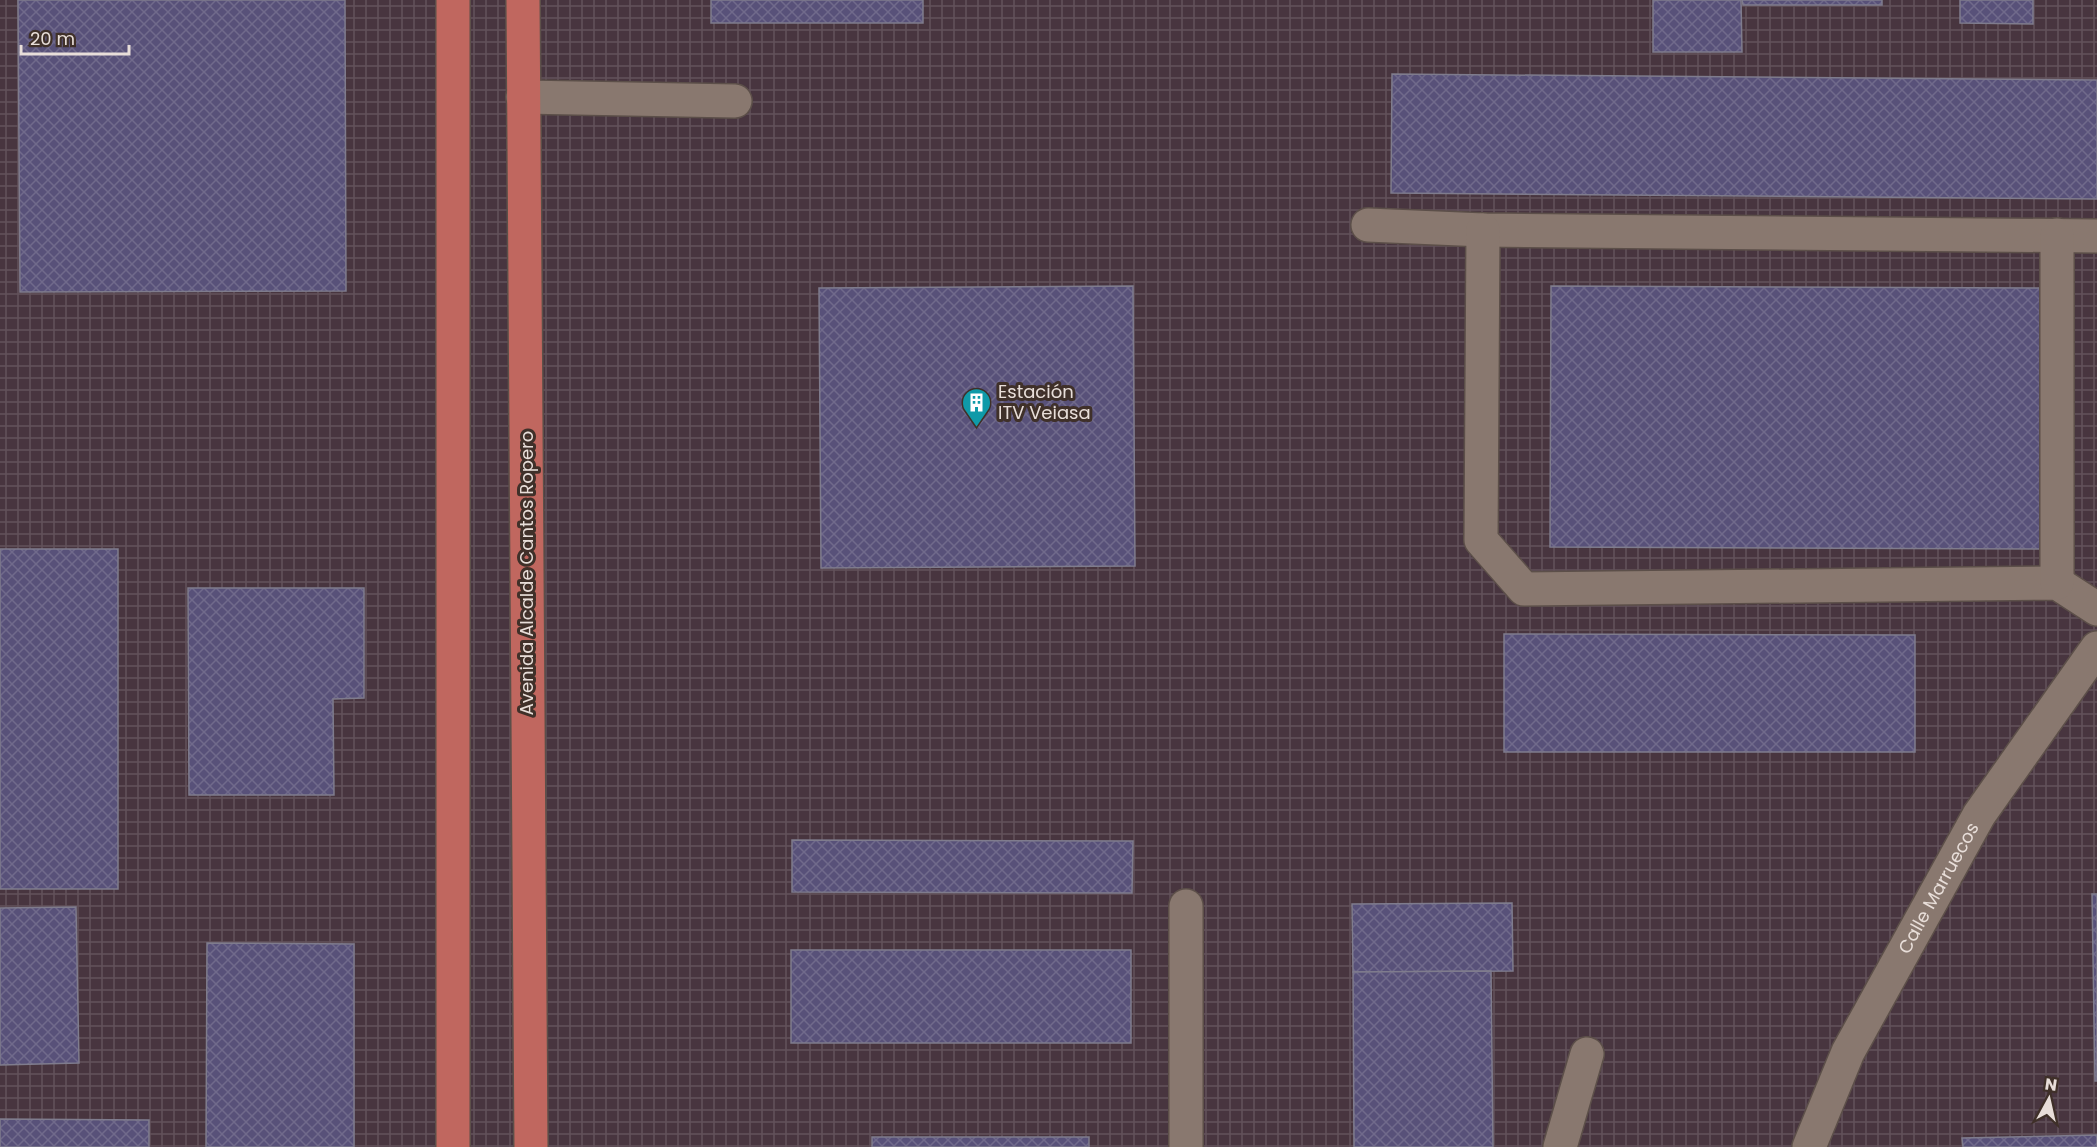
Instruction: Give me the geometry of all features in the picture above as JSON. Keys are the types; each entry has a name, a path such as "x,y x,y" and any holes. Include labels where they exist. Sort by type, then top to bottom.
{"main road":[{"path":"453,0 453,1147"},
{"name":"Avenida Alcalde Cantos Ropero","path":"523,0 531,1147"}],"street":[{"path":"523,98 735,101"},
{"path":"1368,225 1483,230 2097,236"},
{"path":"1483,230 1480,540 1524,589 2056,583 2097,609"},
{"path":"2056,583 2057,235"},
{"name":"Calle Marruecos","path":"1809,1147 1848,1052 1979,815 2097,648"},
{"path":"1186,906 1186,1147"},
{"path":"1560,1147 1587,1054"}],"shaded area":[{"path":"0,0 2097,0 2097,1147 0,1147"}],"building":[{"path":"18,0 345,0 346,291 20,292"},
{"path":"711,0 923,0 923,23 711,23"},
{"path":"1653,0 1741,0 1742,52 1653,52"},
{"path":"1742,0 1882,0 1882,5 1743,5"},
{"path":"1960,0 2033,0 2033,24 1960,23"},
{"path":"1392,74 2097,80 2097,199 1391,193"},
{"name":"Estación ITV Veiasa","path":"1133,286 1135,566 821,568 819,288"},
{"path":"1551,286 2048,288 2047,549 1550,547"},
{"path":"0,549 118,549 118,889 0,889"},
{"path":"188,588 364,588 364,698 333,699 334,795 189,795"},
{"path":"1504,634 1915,635 1915,752 1504,752"},
{"path":"792,840 1133,841 1132,893 792,892"},
{"path":"2092,894 2097,894 2097,1081 2095,1081"},
{"path":"1512,903 1513,971 1353,972 1352,904"},
{"path":"76,907 79,1063 0,1065 0,908"},
{"path":"207,943 354,944 354,1147 206,1147"},
{"path":"791,950 1131,950 1131,1043 791,1043"},
{"path":"1491,971 1493,1147 1354,1147 1353,972"},
{"path":"0,1119 149,1120 149,1147 0,1147"},
{"path":"2097,1135 2097,1147 1963,1147 1962,1138"},
{"path":"872,1137 1089,1137 1089,1147 872,1147"}],"place":[{"name":"Estación ITV Veiasa","path":"977,428"}]}
